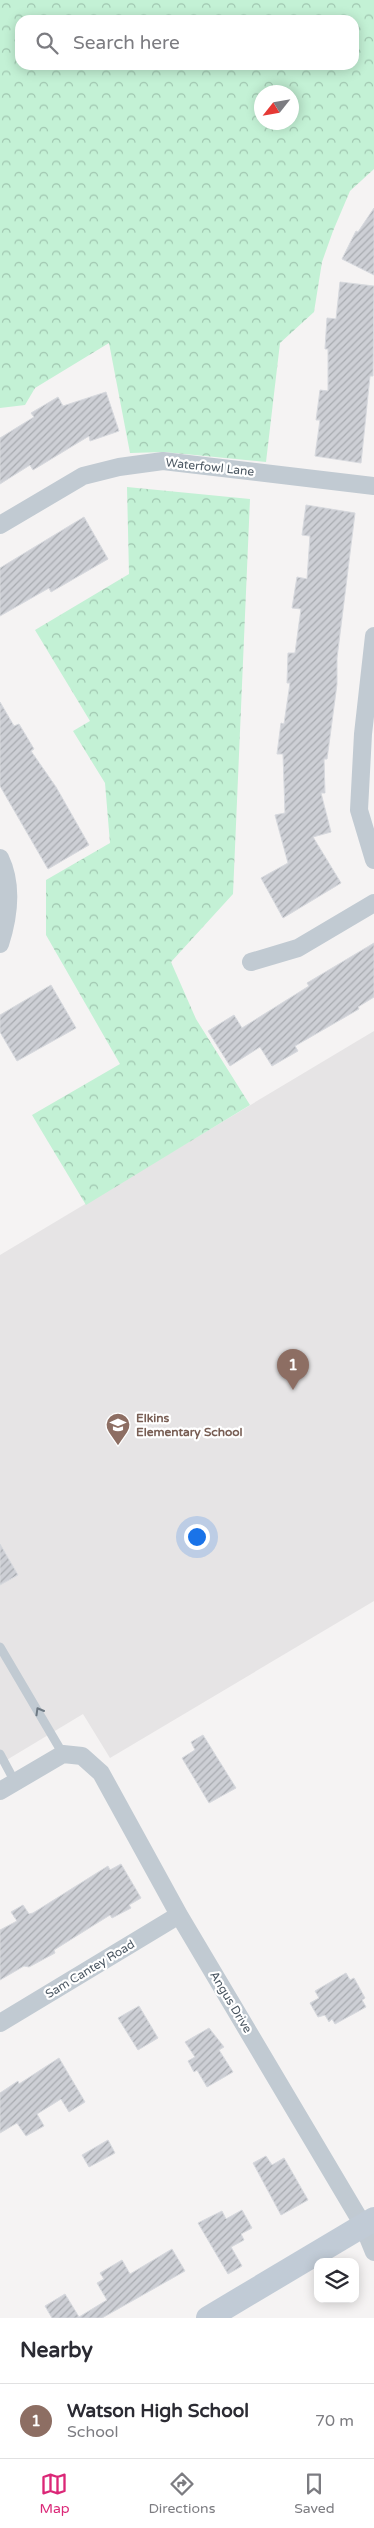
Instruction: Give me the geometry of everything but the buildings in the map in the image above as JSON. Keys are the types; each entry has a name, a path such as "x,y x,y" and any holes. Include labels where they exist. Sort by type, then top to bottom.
{"street":[{"name":"Waterfowl Lane","path":"0,525 83,476 119,467 163,461 374,486"},
{"path":"374,636 363,734 359,810 374,860"},
{"path":"0,858 4,867 8,888 8,918 0,944"},
{"path":"251,962 298,948 374,902"},
{"path":"7,1786 63,1754"},
{"name":"Angus Drive","path":"63,1754 82,1756 101,1773 179,1915 368,2222 374,2252"},
{"name":"Sam Cantey Road","path":"0,2023 179,1915"},
{"path":"208,2318 368,2222"}],"lane":[{"path":"0,1647 63,1754"},
{"path":"0,1754 7,1786"}],"shaded area":[{"path":"374,1031 374,1601 110,1758 83,1714 0,1764 0,1255"}],"green space":[{"path":"0,0 374,0 374,169 350,191 333,231 322,262 314,312 280,343 266,462 164,452 130,453 109,343 35,388 25,405 0,408"},
{"path":"127,487 250,499 233,894 171,962 196,1019 250,1105 86,1205 32,1115 120,1064 46,935 46,880 110,843 105,783 73,731 90,721 35,630 129,574"}],"place":[{"name":"Watson High School","path":"293,1390"},
{"name":"Elkins Elementary School","path":"118,1446"}]}
